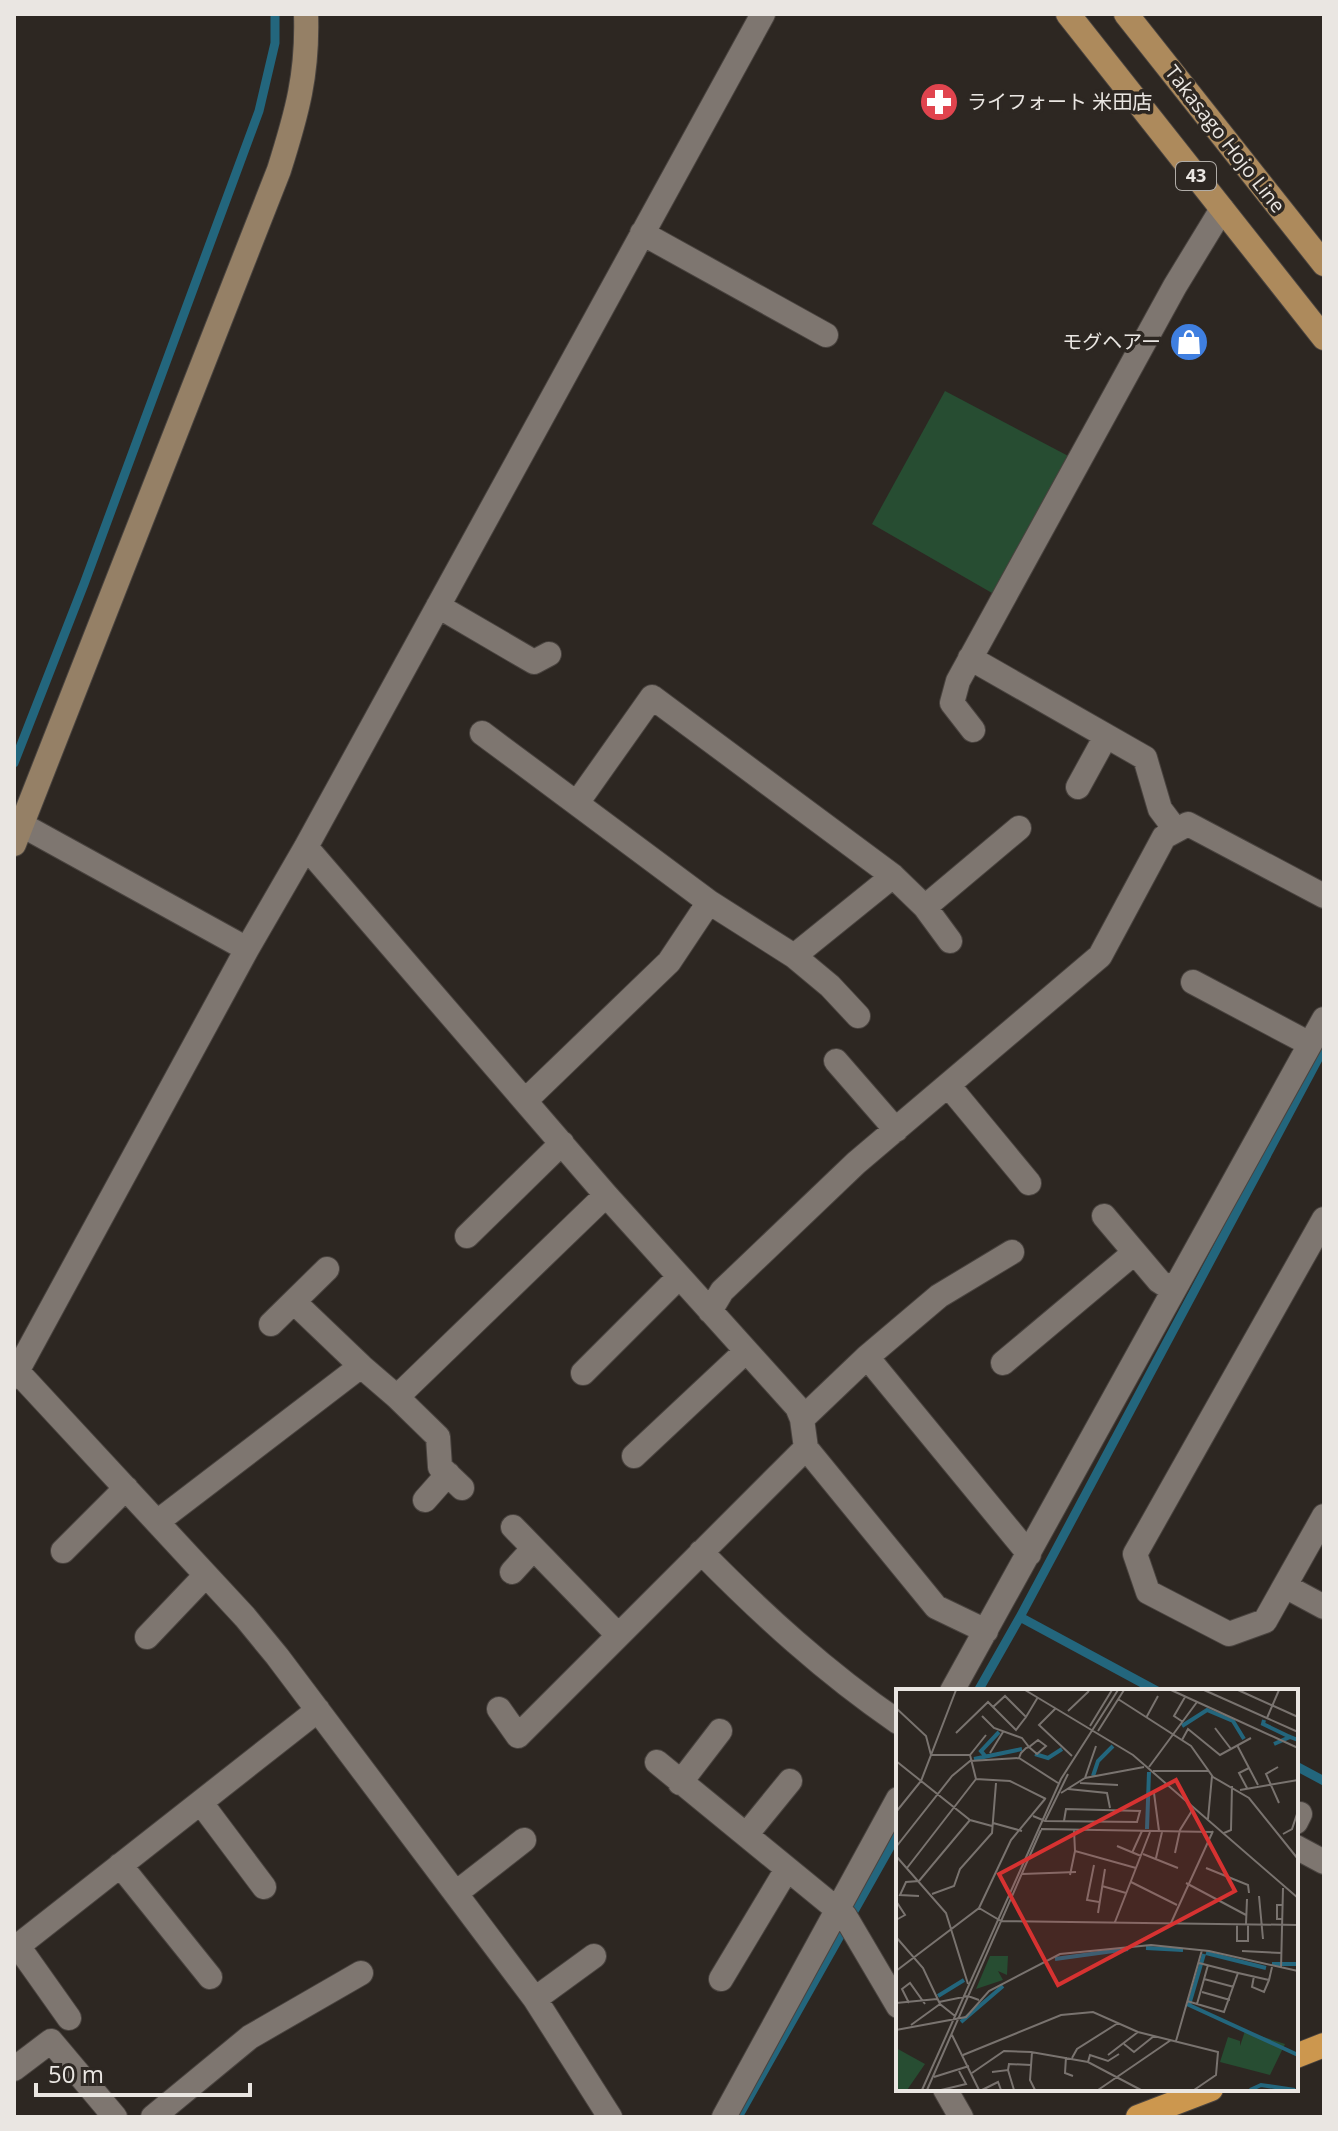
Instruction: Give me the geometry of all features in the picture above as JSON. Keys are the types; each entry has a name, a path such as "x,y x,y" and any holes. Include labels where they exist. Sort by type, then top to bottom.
{"highway":[{"path":"1298,2055 1324,2045"},
{"path":"1138,2117 1206,2091"}],"main road":[{"name":"43","path":"1068,14 1324,338"},
{"name":"Takasago Hojo Line","path":"1126,14 1324,264"}],"street":[{"path":"247,949 18,834 279,170 298,111 305,76 306,14"},
{"path":"610,2117 535,1999 277,1656 126,1488 15,1374 763,14"},
{"path":"973,730 952,703 970,658 1175,286 1222,209"},
{"path":"642,233 826,335"},
{"path":"438,606 534,662 549,654"},
{"path":"970,658 1145,758 1160,809 1175,829"},
{"path":"577,803 652,697 893,876 925,907 950,941"},
{"path":"482,733 709,902 794,956 830,986 858,1016"},
{"path":"1078,787 1106,736"},
{"path":"710,1311 722,1291 856,1163 1100,956 1164,837 1175,829 1188,824 1324,896"},
{"path":"925,907 1019,828"},
{"path":"306,847 606,1195 797,1407 806,1448 936,1607 986,1631"},
{"path":"794,956 893,876"},
{"path":"526,1100 669,962 709,902"},
{"path":"1193,982 1310,1044"},
{"path":"953,1689 1324,1019"},
{"path":"836,1061 896,1130"},
{"path":"948,1085 1029,1183"},
{"path":"467,1236 562,1143"},
{"path":"397,1397 606,1195"},
{"path":"1104,1216 1159,1281 1173,1290"},
{"path":"1322,1226 1135,1554 1148,1592 1229,1634 1265,1621 1324,1516"},
{"path":"802,1419 867,1357 939,1296 1012,1252"},
{"path":"1003,1363 1134,1253"},
{"path":"271,1324 327,1269"},
{"path":"583,1373 679,1277"},
{"path":"294,1302 438,1437 440,1467 455,1481 425,1500"},
{"path":"634,1456 746,1351"},
{"path":"867,1357 1029,1554"},
{"path":"157,1522 361,1366"},
{"path":"499,1709 518,1736 806,1448"},
{"path":"63,1551 126,1488"},
{"path":"513,1527 618,1635"},
{"path":"512,1572 533,1549"},
{"path":"701,1552 807,1654 896,1721"},
{"path":"147,1637 206,1575"},
{"path":"1285,1586 1324,1607"},
{"path":"69,2018 16,1947 318,1710"},
{"path":"680,1783 720,1731"},
{"path":"657,1762 845,1917 896,2003"},
{"path":"746,1835 790,1781"},
{"path":"201,1803 264,1887"},
{"path":"724,2117 845,1917 896,1803"},
{"path":"456,1893 524,1840"},
{"path":"1298,1848 1324,1862"},
{"path":"120,1865 210,1977"},
{"path":"721,1979 787,1869"},
{"path":"535,1999 594,1956"},
{"path":"153,2117 250,2037 361,1973"},
{"path":"14,2069 51,2041 115,2117"},
{"path":"946,2091 961,2117"}],"green space":[{"path":"945,391 1074,459 999,597 872,524"}],"waterway":[{"path":"14,763 84,584 259,111 275,43 275,14"},
{"path":"1153,1689 1020,1617 1324,1048"},
{"path":"979,1689 1020,1617"},
{"path":"1298,1767 1324,1781"},
{"path":"738,2117 896,1837"}],"place":[{"name":"ライフォート 米田店","path":"939,102"},
{"name":"モグヘアー","path":"1189,342"}]}
